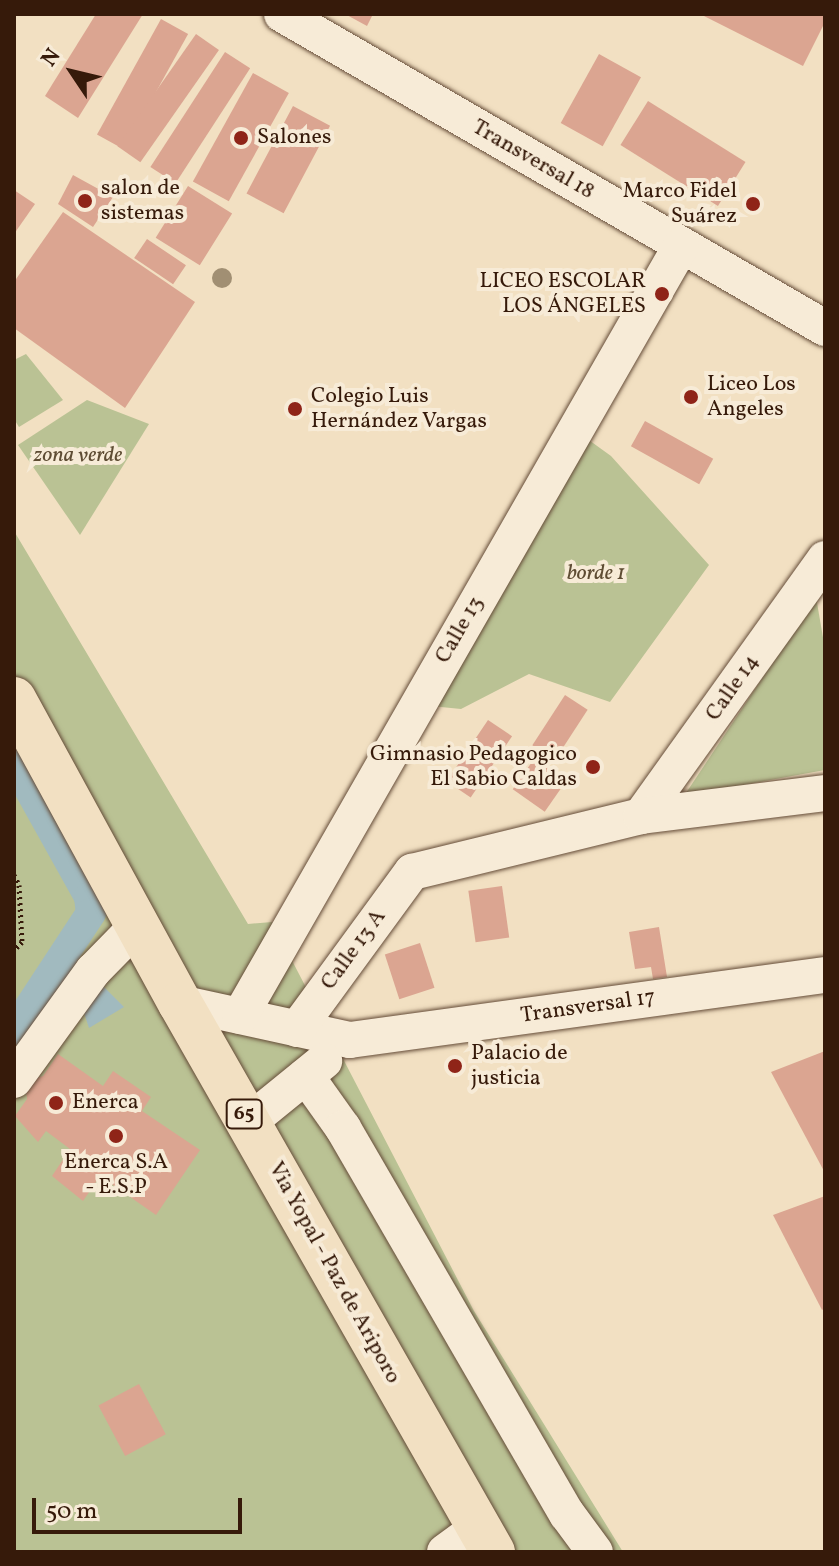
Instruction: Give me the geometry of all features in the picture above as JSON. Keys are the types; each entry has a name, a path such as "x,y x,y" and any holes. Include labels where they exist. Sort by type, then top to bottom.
{"main road":[{"name":"Via Yopal - Paz de Ariporo","path":"14,699 180,1003 249,1122 472,1544"}],"street":[{"name":"Transversal 18","path":"282,14 825,328"},
{"name":"Calle 13","path":"240,1016 681,246"},
{"name":"Calle 14","path":"641,816 825,559"},
{"path":"641,816 825,793"},
{"name":"Calle 13 A","path":"297,1029 412,872 641,816"},
{"path":"14,1080 93,971 139,924"},
{"name":"Transversal 17","path":"350,1040 825,975"},
{"path":"180,1003 350,1040"},
{"path":"249,1122 350,1040"},
{"path":"306,1076 343,1128 567,1514 595,1552"}],"path":[{"path":"14,875 19,885 22,942 14,950"}],"green space":[{"path":"26,354 63,400 19,427 14,419 14,360"},
{"name":"zona verde","path":"87,400 149,424 80,535 18,445"},
{"name":"borde 1","path":"575,430 611,456 709,565 610,702 529,674 461,709 421,705"},
{"path":"14,531 248,924 272,922 474,1311 623,1552 14,1552"},
{"path":"816,597 825,649 825,770 684,796"}],"water":[{"path":"99,982 124,1007 89,1028 82,1007"}],"building":[{"path":"96,14 143,14 78,118 45,96"},
{"path":"345,14 373,14 367,26"},
{"path":"700,14 825,14 825,22 803,66"},
{"path":"161,19 188,34 124,149 97,134"},
{"path":"196,34 219,50 140,162 117,146"},
{"path":"225,52 250,68 176,183 150,167"},
{"path":"599,54 641,77 603,146 561,123"},
{"name":"Salones","path":"253,73 289,93 229,201 193,181"},
{"path":"648,101 746,162 718,206 620,145"},
{"path":"293,106 330,126 284,213 247,193"},
{"name":"salon de sistemas","path":"73,175 113,197 93,227 58,204"},
{"path":"188,186 232,214 200,265 156,238"},
{"path":"14,190 35,204 14,234"},
{"path":"63,212 195,302 125,408 14,328 14,282"},
{"path":"147,239 186,265 173,284 134,258"},
{"path":"645,421 713,459 699,484 631,446"},
{"path":"565,695 588,710 555,760 532,745"},
{"path":"488,720 512,736 471,798 447,781"},
{"path":"534,759 566,781 545,812 513,789"},
{"path":"502,886 509,937 476,942 468,891"},
{"path":"659,927 667,977 653,979 651,967 635,969 629,932"},
{"path":"420,943 435,988 399,999 385,954"},
{"path":"825,1051 825,1173 771,1072"},
{"name":"Enerca S.A - E.S.P","path":"58,1054 103,1086 113,1071 151,1097 142,1111 200,1150 156,1215 100,1176 83,1201 52,1176 70,1149 46,1131 38,1142 15,1116 27,1099 25,1081 43,1076"},
{"path":"825,1196 825,1308 822,1310 773,1215"},
{"path":"139,1384 166,1434 125,1456 98,1406"}],"waterway":[{"path":"14,762 89,897 91,913 14,1030"}],"place":[{"name":"Salones","path":"241,138"},
{"name":"salon de sistemas","path":"85,201"},
{"name":"Marco Fidel Suárez","path":"753,204"},
{"name":"LICEO ESCOLAR LOS ÁNGELES","path":"662,294"},
{"name":"Liceo Los Angeles","path":"691,397"},
{"name":"Colegio Luis Hernández Vargas","path":"295,409"},
{"name":"Gimnasio Pedagogico El Sabio Caldas","path":"593,767"},
{"name":"Palacio de justicia","path":"455,1066"},
{"name":"Enerca","path":"56,1103"},
{"name":"Enerca S.A - E.S.P","path":"116,1136"}]}
